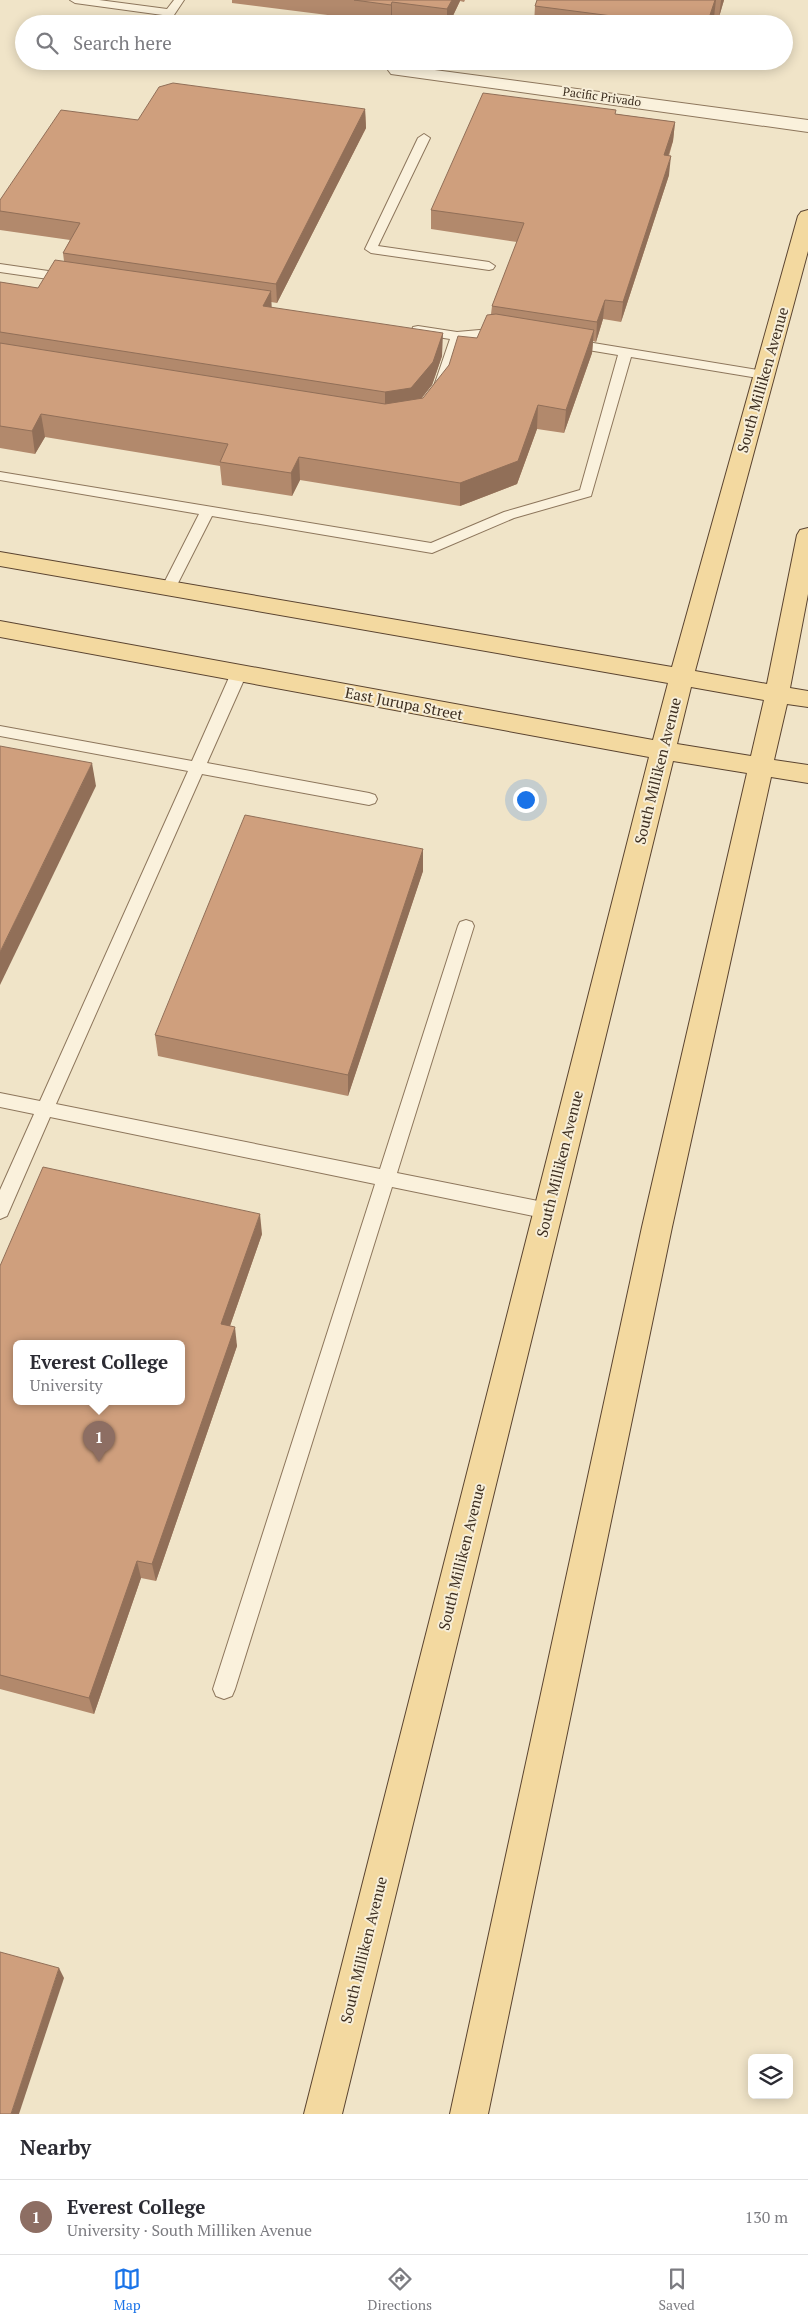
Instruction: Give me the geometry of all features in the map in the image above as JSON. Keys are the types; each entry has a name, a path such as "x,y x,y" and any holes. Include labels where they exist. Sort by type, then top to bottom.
{"main road":[{"name":"South Milliken Avenue","path":"323,2114 682,677 808,216"},
{"path":"469,2114 657,1227 777,694 808,536"},
{"path":"0,559 808,699"},
{"name":"East Jurupa Street","path":"0,629 664,751 808,774"}],"street":[{"name":"Pacific Privado","path":"397,70 808,126"}],"lane":[{"path":"75,0 170,13 179,0"},
{"path":"424,138 371,249 490,266"},
{"path":"0,268 78,279"},
{"path":"408,328 457,336 495,332 514,334"},
{"path":"428,402 440,387 457,336"},
{"path":"561,341 764,375"},
{"path":"0,476 432,548 509,515 586,493 626,351"},
{"path":"169,587 207,511"},
{"path":"0,1211 239,673"},
{"path":"0,731 369,799"},
{"path":"224,1689 466,926"},
{"path":"0,1100 385,1180 548,1211"}],"building":[{"path":"354,0 452,0 447,9 392,2 391,5"},
{"path":"537,0 715,0 710,15 604,15 535,6"},
{"path":"173,83 365,109 276,284 63,253 80,223 0,211 0,200 61,110 138,120 159,87"},
{"path":"483,93 616,110 615,114 675,122 664,155 671,156 623,302 605,300 597,322 492,306 524,223 431,210"},
{"path":"55,260 271,291 263,306 443,333 433,362 411,388 385,392 0,332 0,282 38,288"},
{"path":"496,314 594,330 566,410 538,405 518,461 460,483 299,457 291,473 220,462 228,444 41,414 32,431 0,426 0,343 385,404 423,398 449,365 458,336 477,338 487,315"},
{"path":"0,746 92,763 0,952"},
{"path":"245,815 423,849 348,1075 155,1035"},
{"path":"43,1167 260,1214 221,1324 235,1327 152,1564 137,1561 89,1698 0,1675 0,1266"},
{"path":"0,1952 59,1968 11,2114 0,2114"}],"place":[{"name":"Everest College","path":"99,1462"}]}
